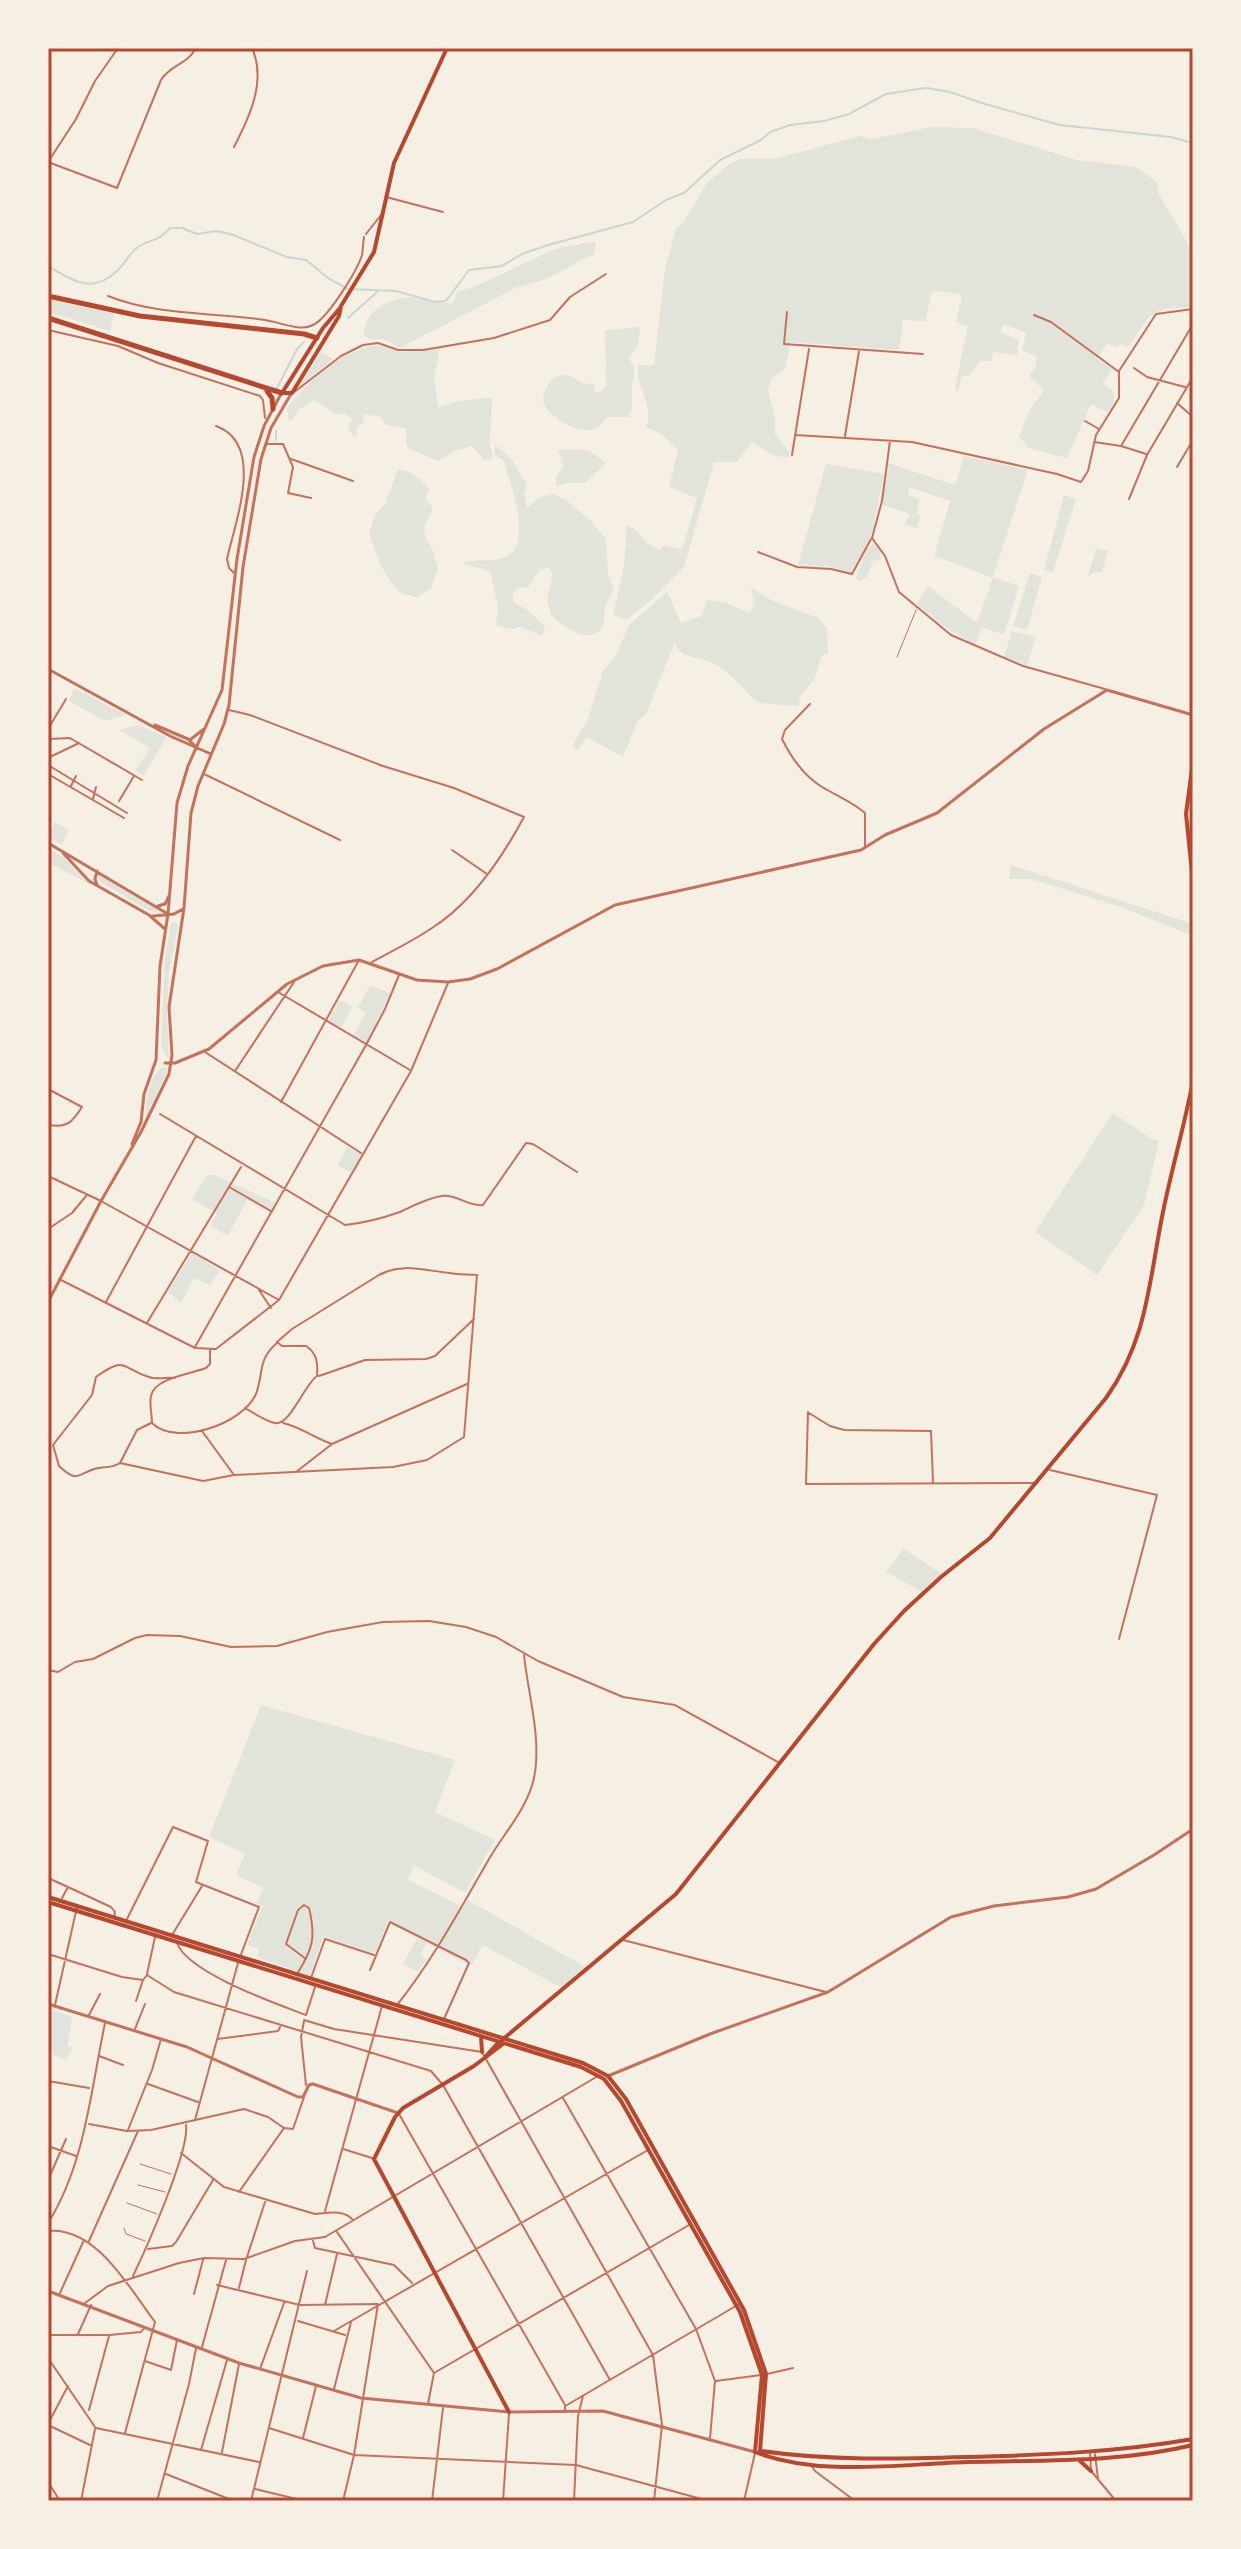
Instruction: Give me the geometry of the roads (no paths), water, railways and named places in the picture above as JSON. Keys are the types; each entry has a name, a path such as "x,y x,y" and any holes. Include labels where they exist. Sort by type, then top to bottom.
{"highway":[{"path":"48,296 140,316 292,332 317,338"},
{"path":"48,318 282,393"},
{"path":"263,388 271,395 273,409"}],"main road":[{"path":"282,393 366,267 379,237 394,163 447,48"},
{"path":"282,393 292,393 339,316 341,306"},
{"path":"317,338 323,342"},
{"path":"1193,761 1186,814 1193,882"},
{"path":"509,2412 374,2159 398,2113 503,2041 676,1894 778,1762 904,1611 990,1538 1106,1398 1131,1358 1144,1311 1162,1212 1193,1080"},
{"path":"48,1900 171,1935 316,1986 397,2005 581,2067 599,2076 611,2086 621,2101 739,2304"},
{"path":"48,1900 156,1936 311,1979 481,2036 583,2063 608,2076 626,2099 739,2304 764,2375 761,2438 757,2451"},
{"path":"481,2036 484,2055"},
{"path":"757,2451 764,2375"},
{"path":"761,2438 776,2453"},
{"path":"757,2451 817,2458 884,2460 1092,2452 1193,2442"},
{"path":"757,2451 811,2464 860,2466 1093,2459 1147,2454 1193,2442"},
{"path":"1077,2460 1091,2471"}],"street":[{"path":"118,48 48,162 117,188 164,74 192,56 196,48"},
{"path":"234,147 253,105 257,64 252,48"},
{"path":"385,197 443,212"},
{"path":"108,296 131,305 306,328 321,320 335,301 359,262 365,235 383,211"},
{"path":"365,235 379,237"},
{"path":"48,1302 152,1111 171,1063 168,1011 182,926 190,820 203,774 228,710 243,567 265,444 274,421 292,393 300,390 341,356 363,345 378,343 398,350 423,350 494,338 550,320 570,297 606,274"},
{"path":"795,435 912,442 1043,470 1081,482 1088,471 1094,442 1119,398 1119,372 1156,314 1193,309"},
{"path":"787,312 782,342 809,347 923,354"},
{"path":"1034,315 1051,322 1119,372"},
{"path":"1121,446 1193,324"},
{"path":"48,330 118,346 158,363 260,396 267,421"},
{"path":"792,455 809,347"},
{"path":"845,438 859,350"},
{"path":"1134,368 1143,375 1186,387"},
{"path":"1129,499 1147,455 1193,378"},
{"path":"131,1148 141,1122 145,1091 156,1051 160,966 168,914 176,811 185,774 219,698 254,457 267,421 282,393"},
{"path":"1177,403 1193,417"},
{"path":"1085,421 1100,429"},
{"path":"216,426 236,440 242,455 242,492 227,559 229,568 235,574"},
{"path":"758,552 797,567 831,569 850,574 856,570 872,538 882,501 890,440"},
{"path":"1177,467 1193,440"},
{"path":"1094,442 1121,446 1147,455"},
{"path":"265,444 283,444 293,467 288,493 311,498"},
{"path":"290,460 353,481"},
{"path":"872,538 885,556 899,592 951,635 1047,674 1193,715"},
{"path":"48,669 170,736 211,754"},
{"path":"153,1069 204,1051 224,1038 277,992 323,966 359,960 417,980 448,982 470,979 615,905 865,849 885,835 937,813 1044,729 1107,690"},
{"path":"48,729 66,699"},
{"path":"810,704 785,730 782,739 791,757 815,782 865,813 865,849"},
{"path":"228,710 250,715 383,766 454,788 524,817 487,875 434,928 370,963"},
{"path":"148,722 188,739 196,747"},
{"path":"188,739 207,726"},
{"path":"48,739 70,738 142,780"},
{"path":"48,758 79,743"},
{"path":"48,765 127,813"},
{"path":"48,774 124,818"},
{"path":"203,774 340,840"},
{"path":"119,801 134,775"},
{"path":"70,787 76,776"},
{"path":"92,800 96,787"},
{"path":"48,843 168,914"},
{"path":"452,850 483,869 487,875"},
{"path":"60,851 85,878 149,915 165,930"},
{"path":"97,871 97,885"},
{"path":"158,906 166,903 170,893"},
{"path":"149,915 162,917 184,908"},
{"path":"174,914 182,926"},
{"path":"280,1103 359,960"},
{"path":"195,1348 366,1045 399,975"},
{"path":"234,1072 297,978"},
{"path":"59,1279 195,1348 216,1349 230,1340 279,1300 411,1071 448,982"},
{"path":"277,992 411,1071"},
{"path":"156,1051 165,1063"},
{"path":"204,1051 363,1154"},
{"path":"48,1089 82,1107 71,1123 49,1126"},
{"path":"160,1114 345,1225 442,1196 480,1207 487,1203 526,1143 533,1144 577,1172"},
{"path":"105,1303 196,1136"},
{"path":"147,1324 242,1165"},
{"path":"48,1176 101,1201 279,1300"},
{"path":"229,1187 272,1211"},
{"path":"48,1229 72,1213 87,1195"},
{"path":"120,1463 203,1481 234,1475 393,1467 427,1460 439,1454 466,1434 477,1275 448,1273 426,1267 394,1268 313,1315 277,1342 264,1356 256,1393 245,1408 233,1417 202,1431 174,1433 160,1430 152,1423 151,1394 154,1388 161,1382 206,1368 210,1364 210,1349"},
{"path":"258,1289 271,1308"},
{"path":"282,1423 305,1387 317,1376 365,1360 426,1359 435,1356 475,1318"},
{"path":"277,1342 282,1346 306,1346 311,1349 318,1366 317,1376"},
{"path":"152,1423 137,1430 120,1463 114,1467 75,1476 59,1466 53,1445 92,1395 96,1377 118,1364 125,1364 148,1377 178,1378"},
{"path":"295,1473 332,1444 468,1383"},
{"path":"245,1408 276,1423 296,1426 332,1444"},
{"path":"933,1483 931,1431 844,1430 830,1426 808,1412 806,1484 1036,1483"},
{"path":"202,1431 234,1475"},
{"path":"1048,1469 1157,1495 1119,1639"},
{"path":"48,1670 58,1672 75,1662 93,1659 147,1635 180,1636 231,1647 277,1646 327,1632 392,1621 429,1621 466,1627 496,1637 524,1654 623,1697 665,1701 675,1705 778,1762"},
{"path":"397,2005 422,1974 520,1812 533,1781 536,1761 534,1729 524,1654"},
{"path":"126,1922 173,1827 208,1841 195,1881 259,1907 232,1985 195,2120"},
{"path":"608,2076 710,2034 828,1992 951,1917 994,1906 1068,1897 1096,1889 1193,1829"},
{"path":"48,1878 111,1907 115,1912 113,1918"},
{"path":"171,1935 202,1885"},
{"path":"60,1901 68,1887"},
{"path":"297,1975 306,1959 313,1945 309,1908 304,1905 298,1910 286,1944 306,1959"},
{"path":"54,2006 76,1909"},
{"path":"370,1970 390,1922 468,1962 465,1976 443,2020"},
{"path":"134,2031 145,2004 136,2001 147,1975 156,1936"},
{"path":"311,1979 325,1939 375,1956"},
{"path":"623,1940 828,1992"},
{"path":"178,1942 182,1952 202,1968 232,1985 306,2015"},
{"path":"48,1954 122,1977 143,1980"},
{"path":"147,1975 174,1992 424,2067 443,2085 610,2380"},
{"path":"308,2088 305,2084 301,2030 316,1986"},
{"path":"88,2016 100,1994"},
{"path":"48,2004 161,2039 298,2097 304,2096"},
{"path":"325,2211 383,2004"},
{"path":"304,2020 334,2029 484,2055 653,2355 662,2425 654,2501"},
{"path":"48,2223 62,2200 88,2124 91,2089 105,2021"},
{"path":"217,2039 278,2031 282,2025"},
{"path":"127,2131 161,2039"},
{"path":"98,2056 123,2065"},
{"path":"85,2303 108,2286 133,2277 204,2258 247,2258 295,2241 313,2240 337,2231 599,2076"},
{"path":"48,2081 91,2089"},
{"path":"147,2083 200,2103"},
{"path":"88,2124 138,2131 244,2109 268,2117 284,2128 293,2129 304,2096 313,2084 394,2109 434,2173 565,2408"},
{"path":"563,2097 696,2329 715,2381 710,2438"},
{"path":"133,2277 174,2175 187,2132 186,2123"},
{"path":"239,2193 284,2128"},
{"path":"89,2242 138,2131"},
{"path":"48,2180 66,2139"},
{"path":"48,2146 76,2156"},
{"path":"342,2149 374,2159"},
{"path":"334,2331 649,2150"},
{"path":"181,2153 214,2179 239,2193 315,2214 325,2211 349,2215 353,2220"},
{"path":"146,2248 172,2246 176,2242 214,2179"},
{"path":"239,2290 265,2200"},
{"path":"434,2373 690,2224"},
{"path":"48,2231 63,2231 89,2242 155,2322 125,2433"},
{"path":"337,2231 434,2373 428,2405"},
{"path":"59,2294 84,2239"},
{"path":"313,2240 315,2248 394,2265 413,2285"},
{"path":"325,2305 338,2253"},
{"path":"194,2294 204,2258"},
{"path":"202,2349 226,2259"},
{"path":"251,2501 307,2271"},
{"path":"217,2285 300,2305 376,2303 378,2306"},
{"path":"48,2291 239,2363 361,2398 509,2412 565,2408 603,2411 757,2451 744,2501"},
{"path":"259,2369 284,2302"},
{"path":"565,2408 739,2304"},
{"path":"78,2334 91,2305"},
{"path":"343,2501 354,2455 378,2306"},
{"path":"297,2321 348,2335"},
{"path":"334,2389 351,2321"},
{"path":"48,2335 109,2335 141,2332 145,2326"},
{"path":"87,2412 109,2335"},
{"path":"145,2361 171,2370 177,2339"},
{"path":"157,2501 196,2346"},
{"path":"48,2358 96,2428 81,2501"},
{"path":"201,2450 228,2359"},
{"path":"222,2455 239,2363"},
{"path":"715,2381 793,2368"},
{"path":"302,2439 316,2385"},
{"path":"68,2386 48,2424 92,2446"},
{"path":"574,2501 579,2410 583,2396"},
{"path":"432,2501 443,2407"},
{"path":"503,2501 509,2412"},
{"path":"96,2428 260,2463"},
{"path":"269,2428 354,2455 576,2465 709,2501"},
{"path":"1092,2452 1098,2480"},
{"path":"1093,2459 1091,2471 1116,2501"},
{"path":"811,2464 815,2471 855,2501"},
{"path":"164,2474 234,2501"},
{"path":"48,2482 60,2501"},
{"path":"254,2488 305,2501"}],"lane":[{"path":"897,657 917,607"},
{"path":"140,2164 174,2175"},
{"path":"138,2185 168,2192"},
{"path":"127,2203 159,2214"},
{"path":"124,2228 126,2234 148,2242"}],"waterway":[{"path":"48,266 65,276 91,284 108,278 138,247 158,238 170,228 182,228 197,234 217,231 287,257 306,260 348,289 396,291 435,302 446,301 469,270 502,266 522,254 548,245 633,222 666,200 684,193 720,160 761,140 770,132 849,114 886,94 927,88 1060,125 1171,137 1193,143"},
{"path":"348,318 377,292"},
{"path":"277,388 297,349 304,342"},
{"path":"276,431 276,440"}]}
